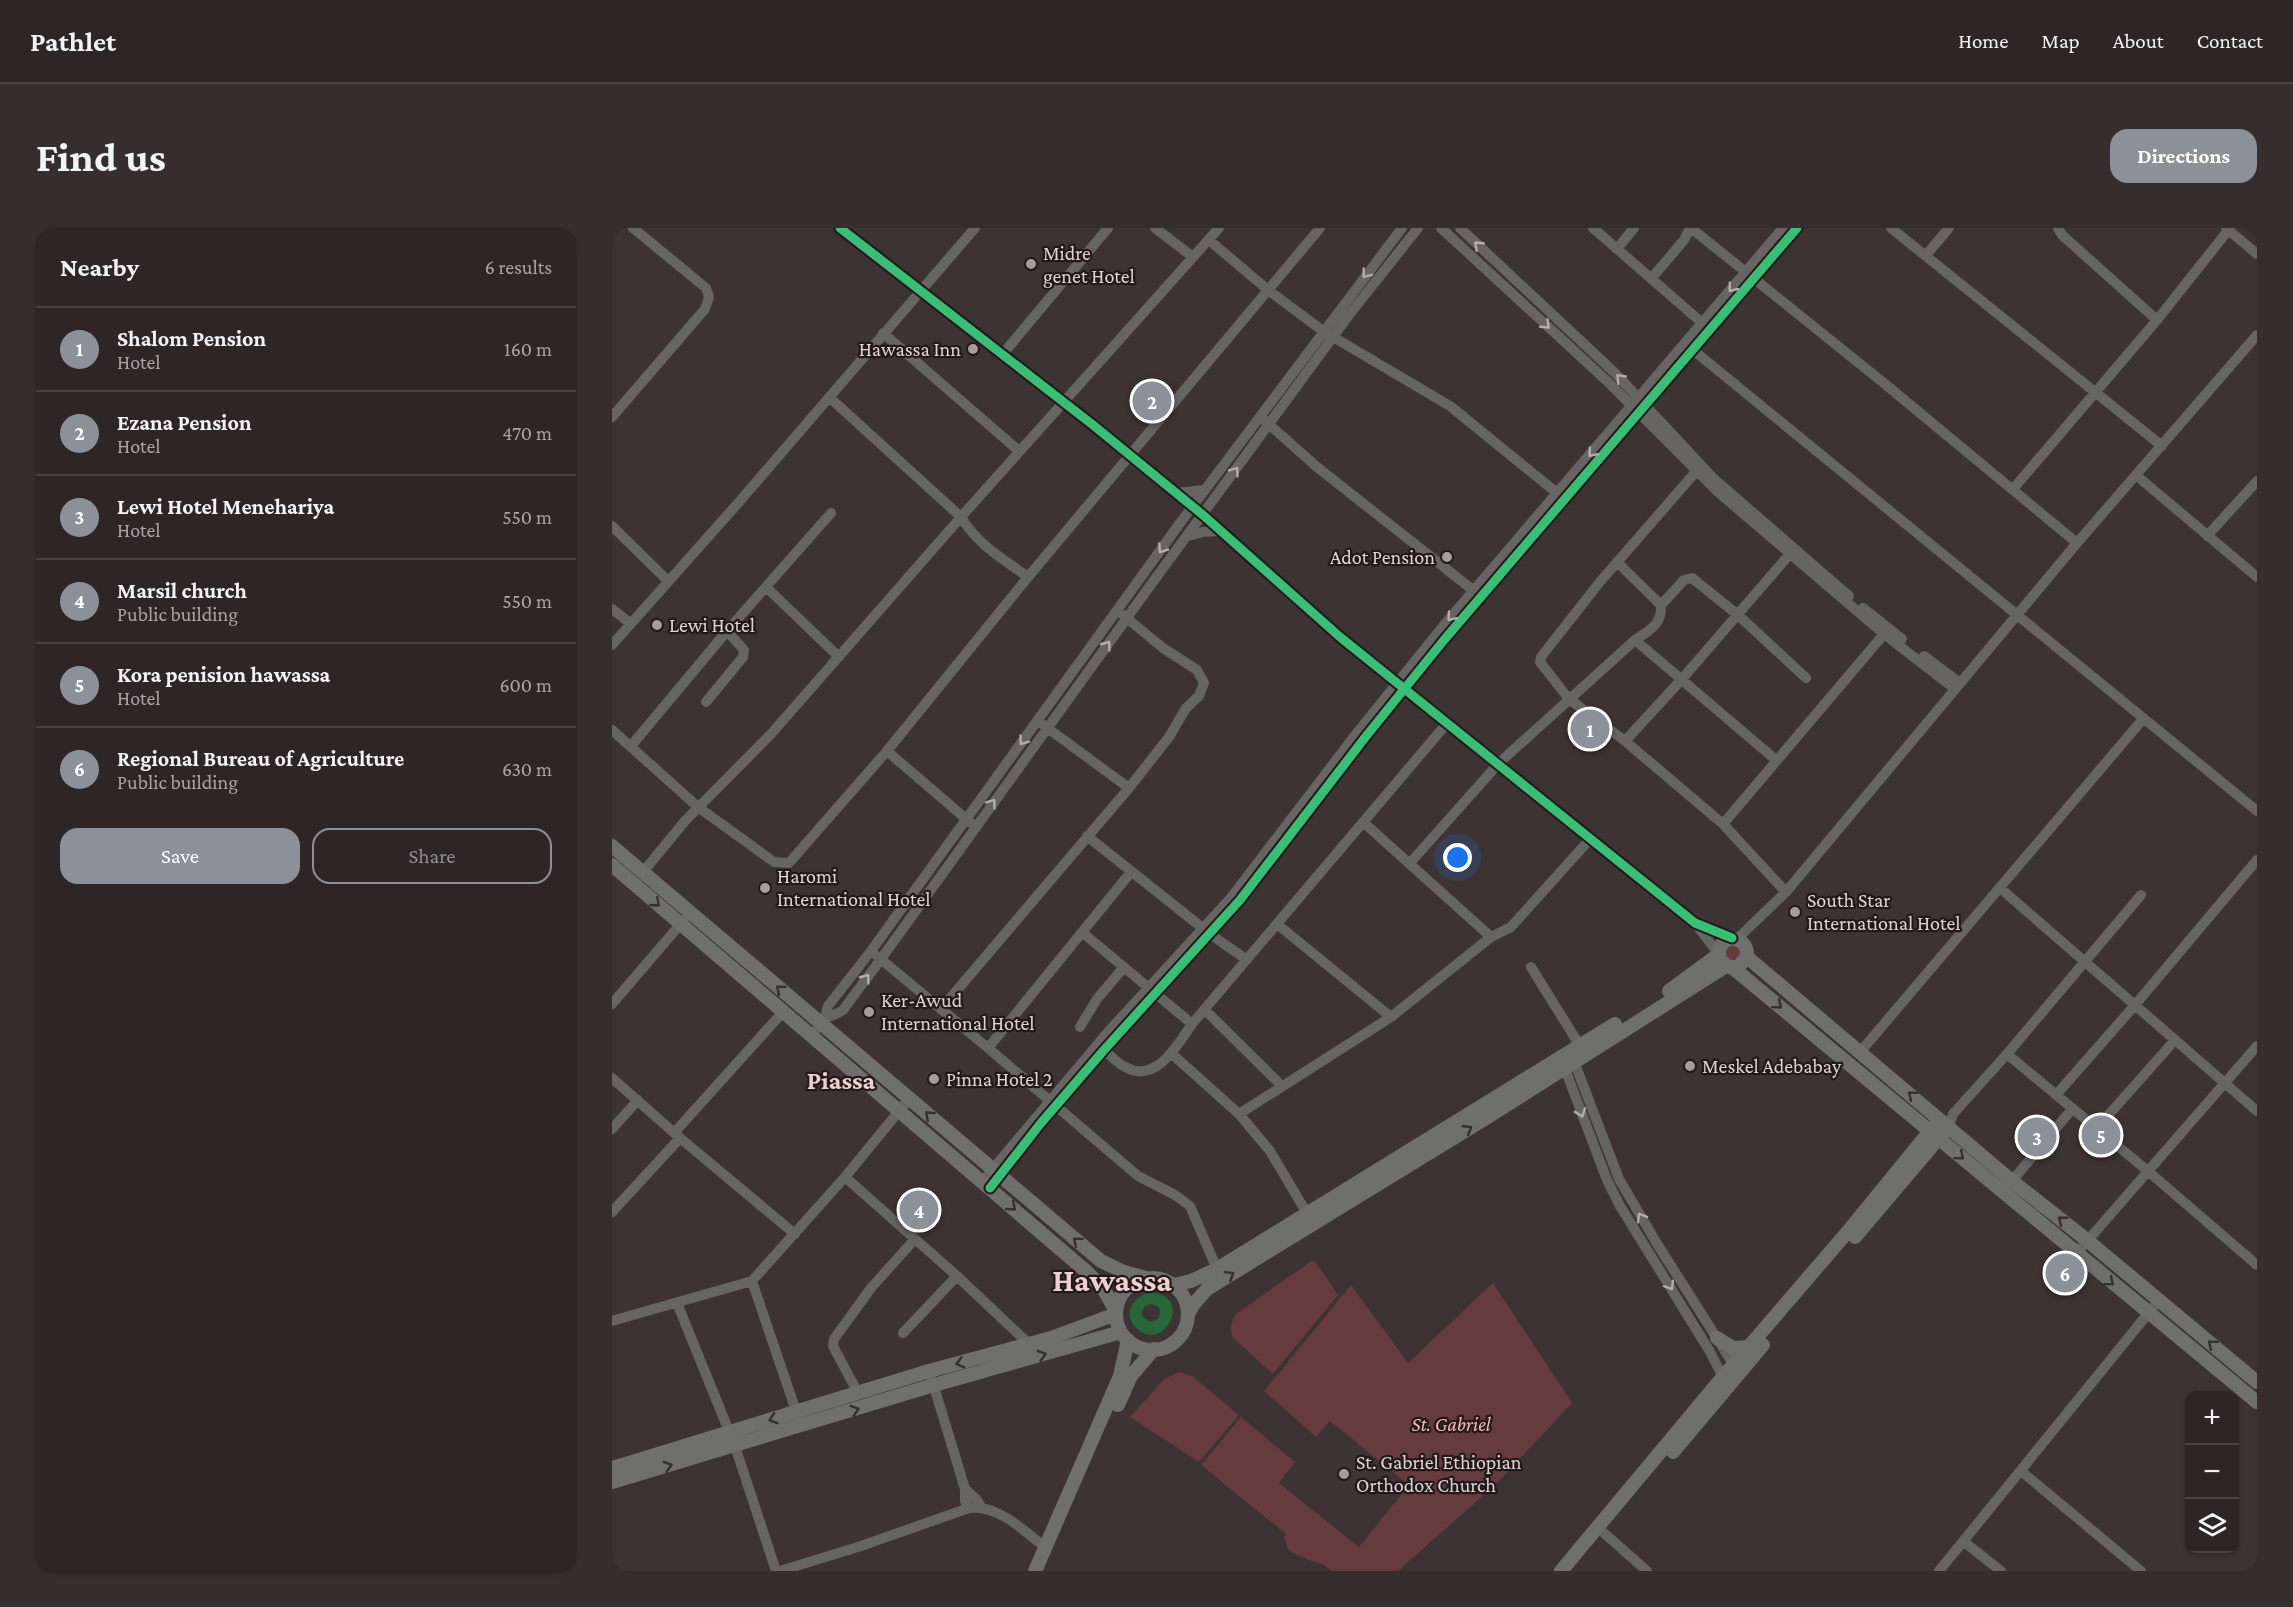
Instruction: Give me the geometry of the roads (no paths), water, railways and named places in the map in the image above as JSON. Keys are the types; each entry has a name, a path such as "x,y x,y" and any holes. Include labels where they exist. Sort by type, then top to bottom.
{"main road":[{"path":"612,846 643,872 685,918 783,1012 1087,1272 1104,1290 1116,1312 1124,1336 1120,1376 1035,1571"},
{"path":"612,865 823,1021 909,1098 1101,1261 1124,1272 1146,1278 1161,1279 1174,1285 1184,1298 1188,1314"},
{"path":"2257,1382 2088,1241 2012,1181 1947,1119 1861,1052 1741,945 1723,942 1724,960 2076,1254 2257,1401"},
{"path":"612,1468 801,1426 934,1385 1124,1336 1140,1347 1154,1349 1167,1346 1178,1339 1193,1305 1207,1289 1687,980 1724,960 1743,964 1741,945"},
{"path":"1174,1285 1191,1281 1217,1269 1570,1057"},
{"path":"1736,1369 1749,1347 1947,1119"},
{"path":"1561,1571 1725,1382 1934,1134"},
{"path":"612,1482 733,1440 796,1412 1092,1324 1116,1312 1123,1292 1134,1283 1146,1278"},
{"path":"1092,1324 1104,1309 1106,1298 1104,1290"},
{"path":"1717,1338 1733,1348 1749,1347"},
{"path":"1044,1571 1131,1376 1154,1349"},
{"path":"1572,1571 1725,1382"}],"street":[{"path":"612,417 705,309 709,301 706,288 633,228"},
{"path":"840,228 1203,515 1340,637 1449,722 1695,922 1741,945 1761,918 1786,892 2077,543 2257,335"},
{"path":"612,645 975,228"},
{"path":"1002,355 1108,228"},
{"path":"1155,228 1193,257"},
{"path":"643,872 698,807 764,742 1019,451 1219,228"},
{"path":"612,730 698,807 774,862 789,863 887,752 1028,577 1320,228"},
{"path":"823,1021 843,1010 881,959 975,826 1118,611 1180,523 1401,228"},
{"path":"811,1036 823,1021 828,1006 871,951 966,819 1127,618 1357,306 1419,228"},
{"path":"1441,228 1525,297"},
{"path":"1460,228 1525,297 1639,404 1698,468 1789,555 1884,634 1957,686"},
{"path":"1593,228 1706,327"},
{"path":"1617,249 1634,228"},
{"path":"1651,279 1684,240 1690,228 2077,543"},
{"path":"986,1185 1053,1103 1279,852 1402,685 1749,276 1784,228"},
{"path":"1749,276 1797,228"},
{"path":"1892,228 2162,446"},
{"path":"1926,255 1949,228"},
{"path":"2058,228 2062,235 2157,320"},
{"path":"2013,489 2157,320 2228,229 2257,254"},
{"path":"1209,240 1268,290 1323,331 1450,406 1562,497"},
{"path":"1639,404 1693,350 1706,327"},
{"path":"883,333 1019,451"},
{"path":"1693,350 2257,812"},
{"path":"828,397 961,517 981,543 1028,577"},
{"path":"1260,416 1317,467 1478,594"},
{"path":"1698,468 1617,562 1541,657 1540,663 1569,699 1625,741 1723,824 1786,892"},
{"path":"1698,468 1957,686"},
{"path":"2137,476 2257,577"},
{"path":"2207,536 2257,481"},
{"path":"1178,495 1205,490"},
{"path":"1178,495 1180,523"},
{"path":"1215,499 1213,516 1218,529"},
{"path":"631,746 727,631 831,513"},
{"path":"612,526 668,582"},
{"path":"1188,536 1218,529"},
{"path":"1625,741 1682,680 1789,555"},
{"path":"1617,562 1661,605"},
{"path":"1410,863 1499,763 1635,640 1656,627 1660,619 1661,605 1684,580 1690,578 1738,615 1806,678"},
{"path":"767,588 839,657"},
{"path":"612,609 630,623"},
{"path":"941,1009 1129,788 1169,737 1186,708 1199,696 1204,683 1197,670 1163,648 1118,611"},
{"path":"706,702 743,657 744,650 727,631"},
{"path":"1723,824 1884,634"},
{"path":"1635,640 1776,760"},
{"path":"1861,1052 2143,720"},
{"path":"1104,1050 1126,1067 1136,1071 1146,1071 1172,1054 1192,1024 1206,1011 1449,722"},
{"path":"1042,724 1129,788"},
{"path":"887,752 975,826"},
{"path":"1363,822 1491,937"},
{"path":"1087,836 1247,960"},
{"path":"1239,1114 1391,1017 1491,937 1511,927 1591,838"},
{"path":"2056,1095 2257,860"},
{"path":"988,1048 1131,872"},
{"path":"2000,888 2257,1111"},
{"path":"1947,1119 2007,1054 2141,895"},
{"path":"612,1004 685,918"},
{"path":"1695,922 1724,960"},
{"path":"1277,924 1391,1017"},
{"path":"1083,933 1192,1024"},
{"path":"871,951 1138,1176 1190,1206 1217,1269"},
{"path":"1080,1027 1097,999 1124,967"},
{"path":"1531,967 1619,1179 1736,1369"},
{"path":"1053,1103 1104,1050 1152,991"},
{"path":"1206,1011 1282,1086"},
{"path":"612,1212 783,1012"},
{"path":"2096,1129 2175,1040"},
{"path":"2076,1254 2257,1046"},
{"path":"1172,1054 1239,1114 1270,1151 1308,1215"},
{"path":"2007,1054 2149,1172 2257,1266"},
{"path":"1570,1057 1607,1180 1620,1206 1709,1350 1725,1382"},
{"path":"612,1078 677,1136 795,1234"},
{"path":"612,1321 752,1281 844,1177 909,1098"},
{"path":"612,1130 638,1100"},
{"path":"2003,1192 2072,1109"},
{"path":"844,1177 957,1276 1029,1344"},
{"path":"858,1393 832,1346 834,1339 871,1288 915,1239"},
{"path":"903,1333 957,1276"},
{"path":"752,1281 801,1426"},
{"path":"1939,1571 2159,1300"},
{"path":"677,1303 733,1440 778,1571 861,1546 969,1508 981,1507 1000,1513 1046,1547"},
{"path":"929,1371 964,1489 965,1501 969,1508"},
{"path":"2021,1471 2141,1571"},
{"path":"964,1489 977,1500 981,1507"},
{"path":"1604,1533 1647,1571"},
{"path":"1964,1542 2001,1571"}],"place":[{"name":"Midre genet Hotel","path":"1031,264"},
{"name":"Hawassa Inn","path":"973,349"},
{"name":"Ezana Pension","path":"1152,401"},
{"name":"Adot Pension","path":"1447,557"},
{"name":"Lewi Hotel","path":"657,625"},
{"name":"Shalom Pension","path":"1590,729"},
{"name":"Haromi International Hotel","path":"765,888"},
{"name":"South Star International Hotel","path":"1795,912"},
{"name":"Ker-Awud International Hotel","path":"869,1012"},
{"name":"Meskel Adebabay","path":"1690,1066"},
{"name":"Pinna Hotel 2","path":"934,1079"},
{"name":"Kora penision hawassa","path":"2101,1135"},
{"name":"Lewi Hotel Menehariya","path":"2037,1137"},
{"name":"Marsil church","path":"919,1210"},
{"name":"Regional Bureau of Agriculture","path":"2065,1273"},
{"name":"St. Gabriel Ethiopian Orthodox Church","path":"1344,1474"}],"district":[{"name":"Piassa","path":"841,1080"},
{"name":"Hawassa","path":"1112,1280"}],"park label":[{"name":"St. Gabriel","path":"1451,1424"}]}
